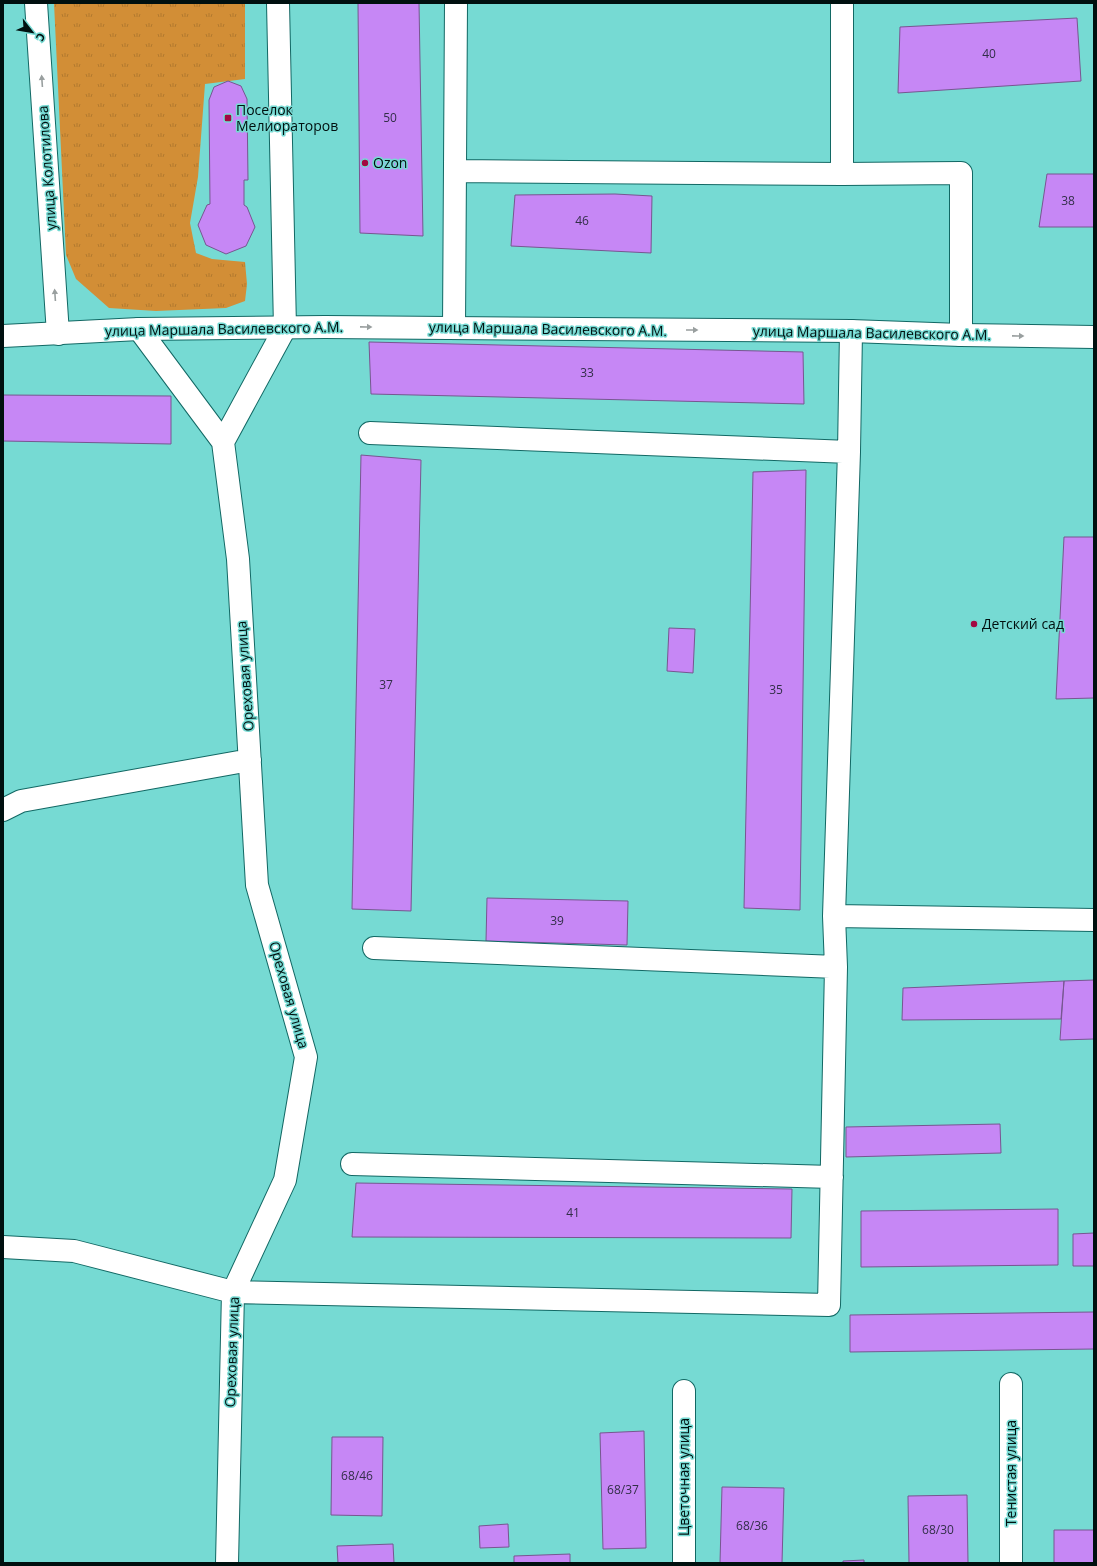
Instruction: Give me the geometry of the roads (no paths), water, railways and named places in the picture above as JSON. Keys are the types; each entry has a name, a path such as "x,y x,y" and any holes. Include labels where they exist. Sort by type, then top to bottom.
{"street":[{"name":"улица Колотилова","path":"36,3 58,334"},
{"path":"223,442 285,328 278,3"},
{"path":"454,328 456,3"},
{"path":"842,3 842,174"},
{"path":"455,171 842,174 961,173 961,335"},
{"name":"улица Маршала Василевского А.М.","path":"3,336 139,329 325,327 851,331 961,335 1094,337"},
{"name":"Ореховая улица","path":"139,329 223,442 238,559 257,885 306,1057 285,1180 233,1292 227,1563"},
{"path":"3,1246 74,1251 233,1292 829,1305 836,967 834,916 849,452 851,331"},
{"path":"370,433 849,452"},
{"path":"3,810 21,801 250,760"},
{"path":"834,916 1094,920"},
{"path":"374,948 836,967"},
{"path":"352,1164 832,1177"},
{"name":"Тенистая улица","path":"1011,1384 1011,1563"},
{"name":"Цветочная улица","path":"684,1391 684,1563"}],"place":[{"name":"Поселок Мелиораторов","path":"228,118"},
{"name":"Ozon","path":"365,163"},
{"name":"Детский сад","path":"974,624"}]}
